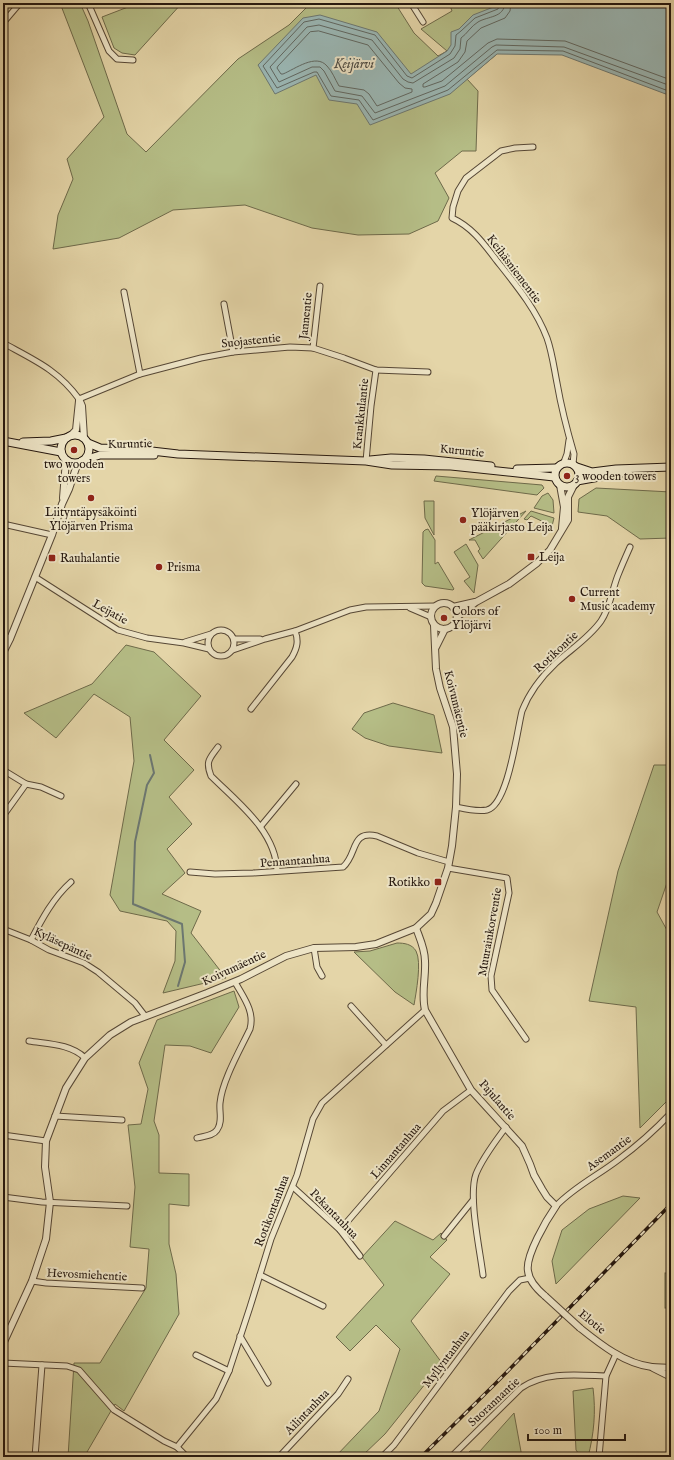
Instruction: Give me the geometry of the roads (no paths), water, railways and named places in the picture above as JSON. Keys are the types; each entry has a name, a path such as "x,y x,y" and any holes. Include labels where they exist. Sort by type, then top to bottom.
{"main road":[{"path":"15,443 51,441 68,437 78,435 86,440 89,452 83,460 74,463 66,460 62,452 62,444 68,437"},
{"name":"Kuruntie","path":"86,440 94,447 100,448 143,450 178,454"},
{"path":"3,441 62,452"},
{"name":"Kuruntie","path":"83,460 107,455 178,454 366,461 392,465 451,466 554,477"},
{"name":"Kuruntie","path":"366,461 391,458 411,458 475,463 515,469 556,468"},
{"path":"641,469 575,483 567,487 560,485 554,477 556,468 564,462 592,472 616,469 671,467"},
{"path":"575,466 579,474 575,483"}],"street":[{"path":"3,23 20,3"},
{"path":"88,3 109,51 118,58 133,60"},
{"path":"411,3 423,22"},
{"name":"Keihäsniementie","path":"533,147 501,150 466,178 458,191 453,207 452,218 464,223 475,234 524,295 547,338 574,454 575,466"},
{"name":"Jannentie","path":"313,348 320,286"},
{"path":"124,292 140,374"},
{"path":"224,304 234,352"},
{"path":"3,343 47,367 70,387 79,399 82,406 86,440"},
{"name":"Suojastentie","path":"79,399 140,374 201,358 234,352 290,347 313,348 376,370 428,372"},
{"name":"Krankkulantie","path":"366,461 376,370"},
{"path":"68,437 76,430 79,399"},
{"name":"Keihäsniementie","path":"564,462 567,454 569,436"},
{"path":"62,504 66,460"},
{"path":"3,653 52,535 62,504 70,489 76,468 83,460"},
{"path":"476,602 453,607 447,604 439,604 433,609 431,617 434,625 444,629 452,627 457,617 476,602 509,584 550,550 568,520 568,497 575,483"},
{"path":"560,485 564,506 564,517 560,534"},
{"path":"3,524 52,535"},
{"name":"Rotikontie","path":"456,807 488,810 498,802 507,781 522,711 526,702 539,680 588,636 601,620 612,596 618,576 630,547"},
{"name":"Leijatie","path":"35,577 118,630 147,638 209,648 213,655 219,657 224,657 233,650 264,639 295,631 350,610 366,606 436,606"},
{"name":"Leijatie","path":"407,606 431,617"},
{"path":"453,607 457,617"},
{"name":"Koivumäentie","path":"3,1344 32,1281 46,1239 50,1202 45,1167 46,1141 66,1088 85,1058 115,1031 131,1022 235,982 286,956 314,948 356,947 376,944 416,928 431,914 448,865 452,846 456,807 456,774 453,727 440,688 436,669 434,625"},
{"name":"Koivumäentie","path":"436,648 444,629"},
{"name":"Leijatie","path":"184,643 221,630 227,631 234,639 264,639"},
{"path":"251,709 292,657 296,649 298,637 295,631"},
{"path":"209,648 208,639 211,634"},
{"path":"3,635 10,639"},
{"path":"233,650 235,645 234,639"},
{"path":"218,747 208,760 208,769 211,776 261,826 277,860 278,871"},
{"path":"3,770 26,784 40,787 60,796"},
{"path":"3,816 26,784"},
{"path":"261,826 296,784"},
{"name":"Pennantanhua","path":"190,872 215,874 252,873 343,867 347,863 358,839 363,835 370,834 448,865"},
{"name":"Muurainkorventie","path":"448,865 507,878 508,893 491,982 492,990 526,1040"},
{"path":"31,940 48,908 60,892 71,882"},
{"name":"Pajulantie","path":"416,928 424,950 425,962 422,996 425,1010 471,1090 522,1146 534,1175 547,1197 556,1206"},
{"name":"Kyläsepäntie","path":"3,929 31,940 49,950 84,963 98,972 135,1003 145,1016"},
{"path":"314,948 317,967 322,976"},
{"path":"197,1138 212,1134 217,1130 220,1120 220,1103 223,1087 252,1022 248,1004 235,982"},
{"path":"351,1006 386,1045"},
{"name":"Rotikontanhua","path":"177,1447 216,1399 229,1371 275,1228 298,1175 311,1125 322,1103 425,1010"},
{"path":"29,1041 69,1048 80,1052 85,1058"},
{"name":"Linnantanhua","path":"340,1230 444,1112 471,1090"},
{"name":"Asemantie","path":"556,1206 574,1189 624,1156 671,1113"},
{"path":"55,1116 122,1120"},
{"path":"483,1275 473,1200 474,1185 480,1165 489,1150 506,1128"},
{"path":"3,1135 46,1141"},
{"name":"Pekantanhua","path":"293,1187 340,1230 360,1256"},
{"path":"3,1197 50,1202 127,1206"},
{"path":"444,1236 473,1200"},
{"path":"530,1278 528,1271 529,1259 541,1232 556,1206"},
{"path":"260,1275 323,1306"},
{"name":"Elotie","path":"530,1278 545,1296 580,1328 616,1354 631,1361 652,1367 671,1368"},
{"name":"Myllyntanhua","path":"382,1457 394,1445 509,1291 520,1280 530,1278"},
{"name":"Hevosmiehentie","path":"32,1281 142,1288"},
{"path":"240,1336 268,1383"},
{"path":"599,1457 606,1376 611,1368 616,1354"},
{"path":"196,1355 229,1371"},
{"path":"3,1363 67,1366 79,1370 114,1410 157,1437 177,1447 187,1457"},
{"path":"35,1457 42,1365"},
{"name":"Elotie","path":"652,1367 671,1378"},
{"name":"Suorannantie","path":"451,1457 521,1388 531,1382 556,1376 606,1376"},
{"name":"Ailintanhua","path":"279,1457 338,1394 348,1379"}],"water":[{"name":"Keijärvi","path":"496,3 671,3 671,96 562,55 497,54 450,94 370,125 357,104 329,100 316,75 275,94 258,65 303,18 320,15 377,32 411,74 447,51 451,45 451,32 459,29 473,15 496,6"}],"waterway":[{"path":"150,755 154,773 147,785 135,842 133,904 182,924 185,962 178,986"}],"railway":[{"path":"421,1457 495,1384 671,1204"}],"place":[{"name":"two wooden towers","path":"74,450"},
{"name":"3 wooden towers","path":"567,476"},
{"name":"Liityntäpysäköinti Ylöjärven Prisma","path":"91,498"},
{"name":"Ylöjärven pääkirjasto Leija","path":"463,520"},
{"name":"Leija","path":"531,557"},
{"name":"Rauhalantie","path":"52,558"},
{"name":"Prisma","path":"159,567"},
{"name":"Current Music academy","path":"572,599"},
{"name":"Colors of Ylöjärvi","path":"444,618"},
{"name":"Rotikko","path":"438,882"}]}
